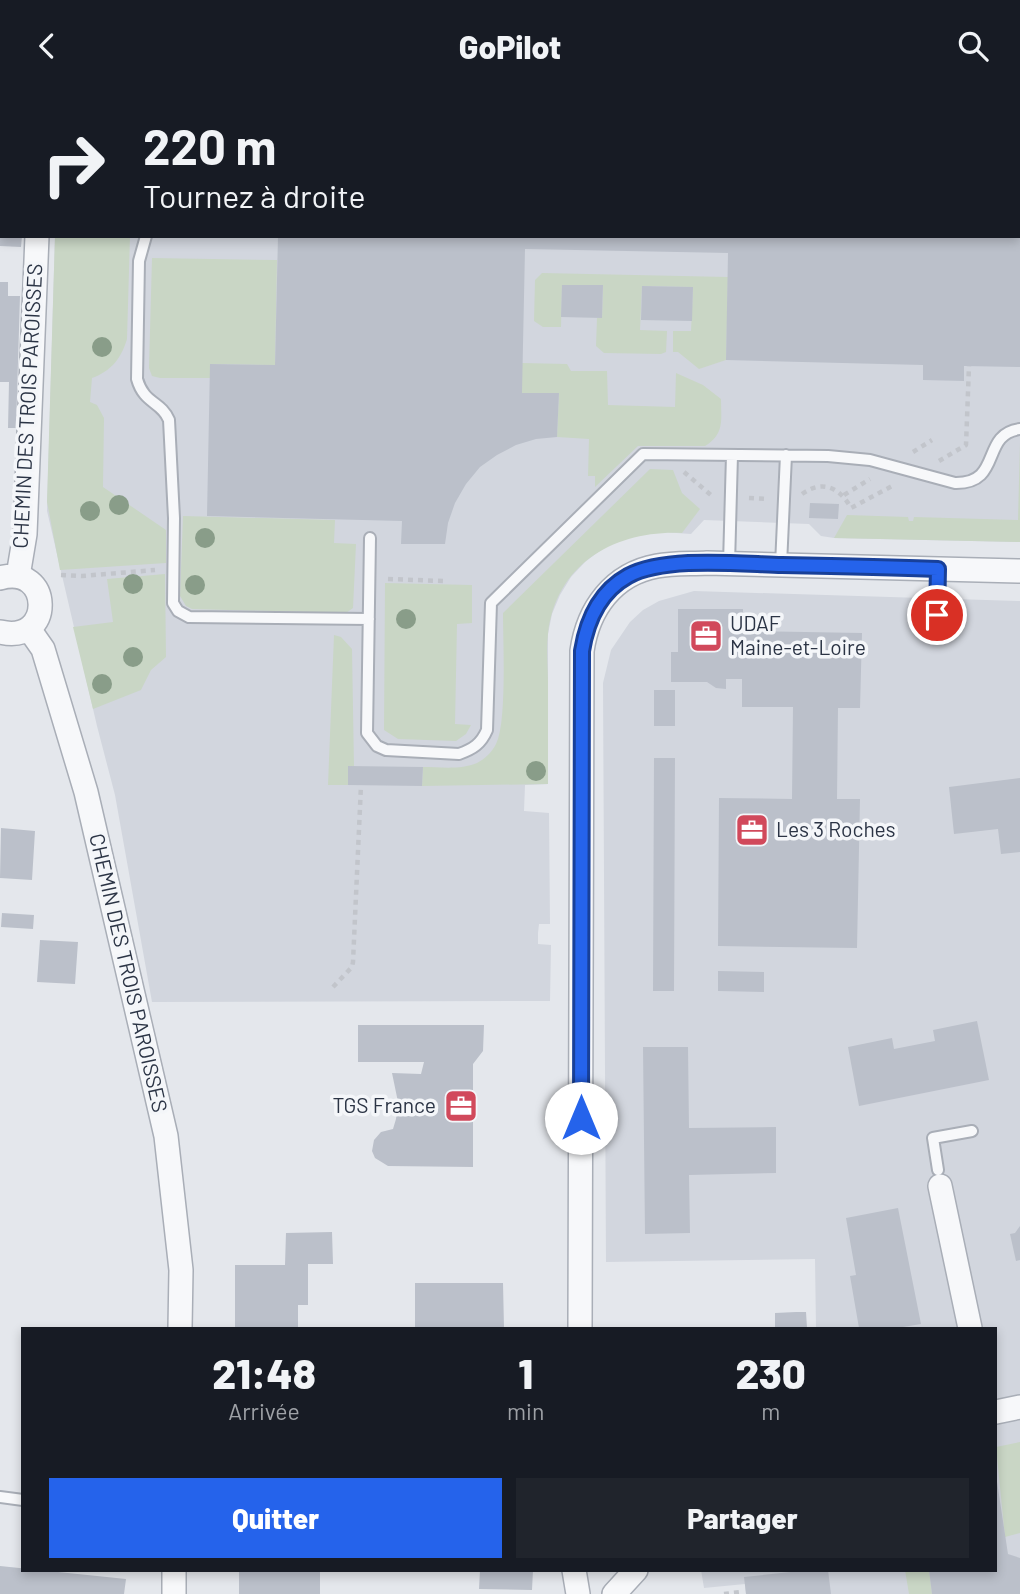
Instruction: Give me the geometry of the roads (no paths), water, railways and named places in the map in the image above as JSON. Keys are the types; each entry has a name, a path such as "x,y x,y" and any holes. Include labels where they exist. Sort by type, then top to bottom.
{"street":[{"name":"CHEMIN DES TROIS PAROISSES","path":"9,577 25,534 37,238"},
{"path":"580,1327 582,678 585,633 591,615 613,586 643,569 660,565 729,564 1020,571"},
{"path":"0,632 10,634 29,629 40,613 39,594 27,580 9,577"},
{"name":"CHEMIN DES TROIS PAROISSES","path":"29,629 43,649 86,792 166,1136 181,1270 180,1327"},
{"path":"939,1178 970,1327"},
{"path":"997,1412 1020,1407"},
{"path":"174,1572 174,1594"},
{"path":"574,1572 578,1594"},
{"path":"614,1594 634,1572"}],"lane":[{"path":"145,238 139,261 136,379 144,397 161,409 169,420 174,518 173,603 178,611 189,617 369,619"},
{"path":"370,538 367,733 371,740 386,750 459,754 470,750 484,737 488,722 491,603 643,454 828,456 870,460 955,484 964,484 981,476 987,469 996,442 1003,434 1020,429"},
{"path":"729,564 732,455"},
{"path":"781,565 786,455"},
{"path":"937,615 938,569"},
{"path":"939,1178 933,1138 972,1131"},
{"path":"0,1497 21,1500"}],"place":[{"name":"UDAF Maine-et-Loire","path":"706,636"},
{"name":"Les 3 Roches","path":"752,830"},
{"name":"TGS France","path":"461,1106"}]}
